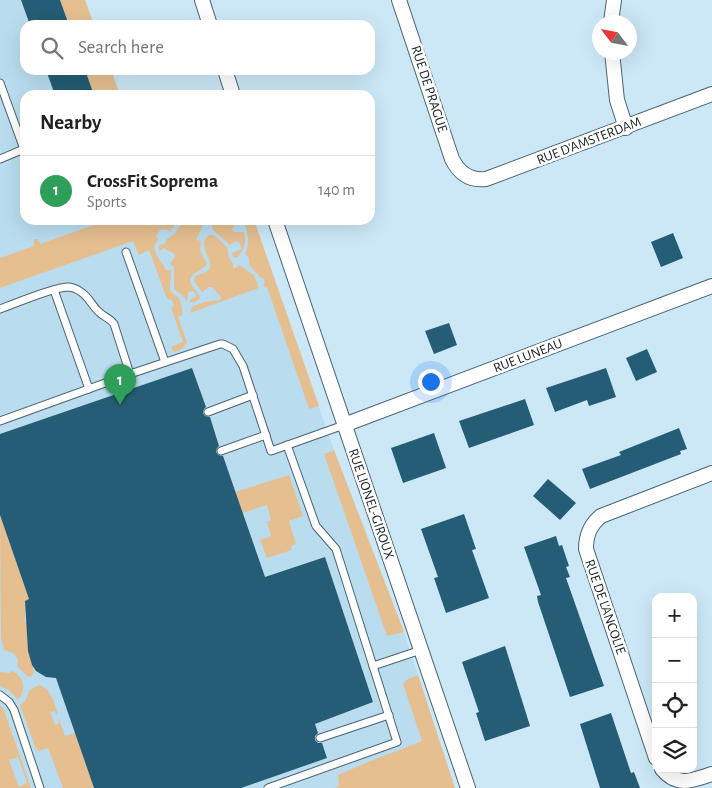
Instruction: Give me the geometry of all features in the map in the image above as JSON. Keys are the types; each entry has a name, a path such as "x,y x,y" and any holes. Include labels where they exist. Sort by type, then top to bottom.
{"street":[{"path":"202,0 208,20"},
{"name":"RUE DE PRAGUE","path":"399,0 452,159 459,171 464,175"},
{"path":"612,15 614,0"},
{"path":"613,60 617,100 626,128"},
{"path":"227,75 231,90"},
{"name":"RUE D'AMSTERDAM","path":"464,175 473,179 486,179 626,128 712,94"},
{"name":"RUE LIONEL-GIROUX","path":"277,225 468,788"},
{"name":"RUE LUNEAU","path":"344,425 712,286"},
{"name":"RUE DE L'ANCOLIE","path":"652,746 586,549 586,541 590,527 600,516 712,473"},
{"path":"667,773 683,782 712,774"}],"lane":[{"path":"0,84 20,140"},
{"path":"0,159 20,152"},
{"path":"126,252 166,362"},
{"path":"0,309 54,290 68,287 75,288 89,298 97,311 111,320 116,329 130,374"},
{"path":"54,290 88,389"},
{"path":"0,421 130,374 223,344 232,349 238,356 271,451 344,425"},
{"path":"208,412 253,395"},
{"path":"221,451 266,435"},
{"path":"268,788 397,742 336,549 316,526 287,445"},
{"path":"373,666 421,650"},
{"path":"0,695 9,702 14,710 40,788"},
{"path":"320,738 389,715"}],"shaded area":[{"path":"0,0 85,0 92,20 20,20 20,75 113,75 118,90 20,90 20,225 256,225 334,450 404,632 448,767 386,788 0,788"},
{"path":"60,0 85,0 92,20 67,20"},
{"path":"87,75 113,75 118,90 92,90"},
{"path":"94,225 175,225 170,231 160,230 156,236 158,239 154,247 166,270 171,270 170,288 171,292 179,298 182,307 182,315 178,317 187,342 182,349 174,352 171,347 183,342 171,307 174,306 172,300 167,299 149,250 139,255 133,241 0,288 0,258 34,246 34,239 38,239 40,244"},
{"path":"181,225 203,225 196,240 201,241 200,250 207,264 190,279 200,298 195,302 190,302 190,300 196,297 194,291 188,292 187,301 174,289 174,267 170,264 175,256 173,253 163,248 159,252 159,245 165,244 166,240 175,233"},
{"path":"212,225 234,225 232,230 234,232 244,232 245,243 243,249 237,258 233,257 232,253 242,249 240,243 235,241 230,245 213,230"},
{"path":"244,225 256,225 319,406 309,409 267,287 263,286 265,282 249,265 249,258 245,254 248,245"},
{"path":"208,235 214,235 227,247 233,268 239,265 254,275 259,288 190,313 192,307 204,302 220,300 221,297 212,287 202,292 194,281 195,276 205,273 210,268 204,246"},
{"path":"334,450 404,632 387,636 324,454"},
{"path":"289,475 303,516 289,521 296,544 291,546 292,550 267,558 260,540 271,536 267,522 271,520 267,505 243,513 235,492"},
{"path":"0,515 29,599 25,601 25,622 58,610 31,641 27,641 34,672 31,677 27,676 17,666 18,659 13,653 4,650 1,638"},
{"path":"13,671 20,677 23,684 23,692 18,700 10,691 0,686 0,672 9,673"},
{"path":"418,675 455,788 335,788 339,786 338,775 422,741 403,684 406,680"},
{"path":"39,685 50,693 54,701 58,714 56,715 55,711 50,712 55,725 59,723 59,719 65,736 75,733 94,788 63,788 48,748 39,751 36,749 20,705 25,701 30,690"},
{"path":"0,705 4,710 31,788 0,788","holes":["18,757 27,783 19,787 9,760"]}],"building":[{"path":"21,0 60,0 67,20 28,20"},
{"path":"48,75 87,75 92,90 53,90"},
{"path":"673,233 683,258 661,267 651,242"},
{"path":"449,323 457,345 434,354 425,331"},
{"path":"647,349 657,372 636,381 626,358"},
{"path":"192,368 206,407 203,413 205,416 210,417 219,446 216,452 218,455 223,456 265,577 325,557 373,702 315,724 318,733 315,736 315,740 318,743 322,743 327,758 241,788 94,788 56,678 46,677 36,671 28,651 25,601 29,599 0,515 0,434"},
{"path":"606,368 616,397 589,406 587,400 555,412 546,388"},
{"path":"525,399 534,425 469,448 459,421"},
{"path":"679,428 687,449 680,451 681,454 590,489 582,469 621,455 619,452"},
{"path":"434,433 446,468 403,483 391,448"},
{"path":"548,479 576,503 560,520 533,496"},
{"path":"464,514 476,549 472,550 489,598 446,613 434,578 438,577 421,529"},
{"path":"556,536 559,546 562,545 569,566 566,567 570,577 566,578 604,686 570,697 538,602 537,596 541,595 524,547"},
{"path":"505,646 530,726 485,741 476,713 479,712 462,662"},
{"path":"611,713 631,773 634,772 640,788 600,788 580,724"}],"place":[{"name":"CrossFit Soprema","path":"120,405"}]}
